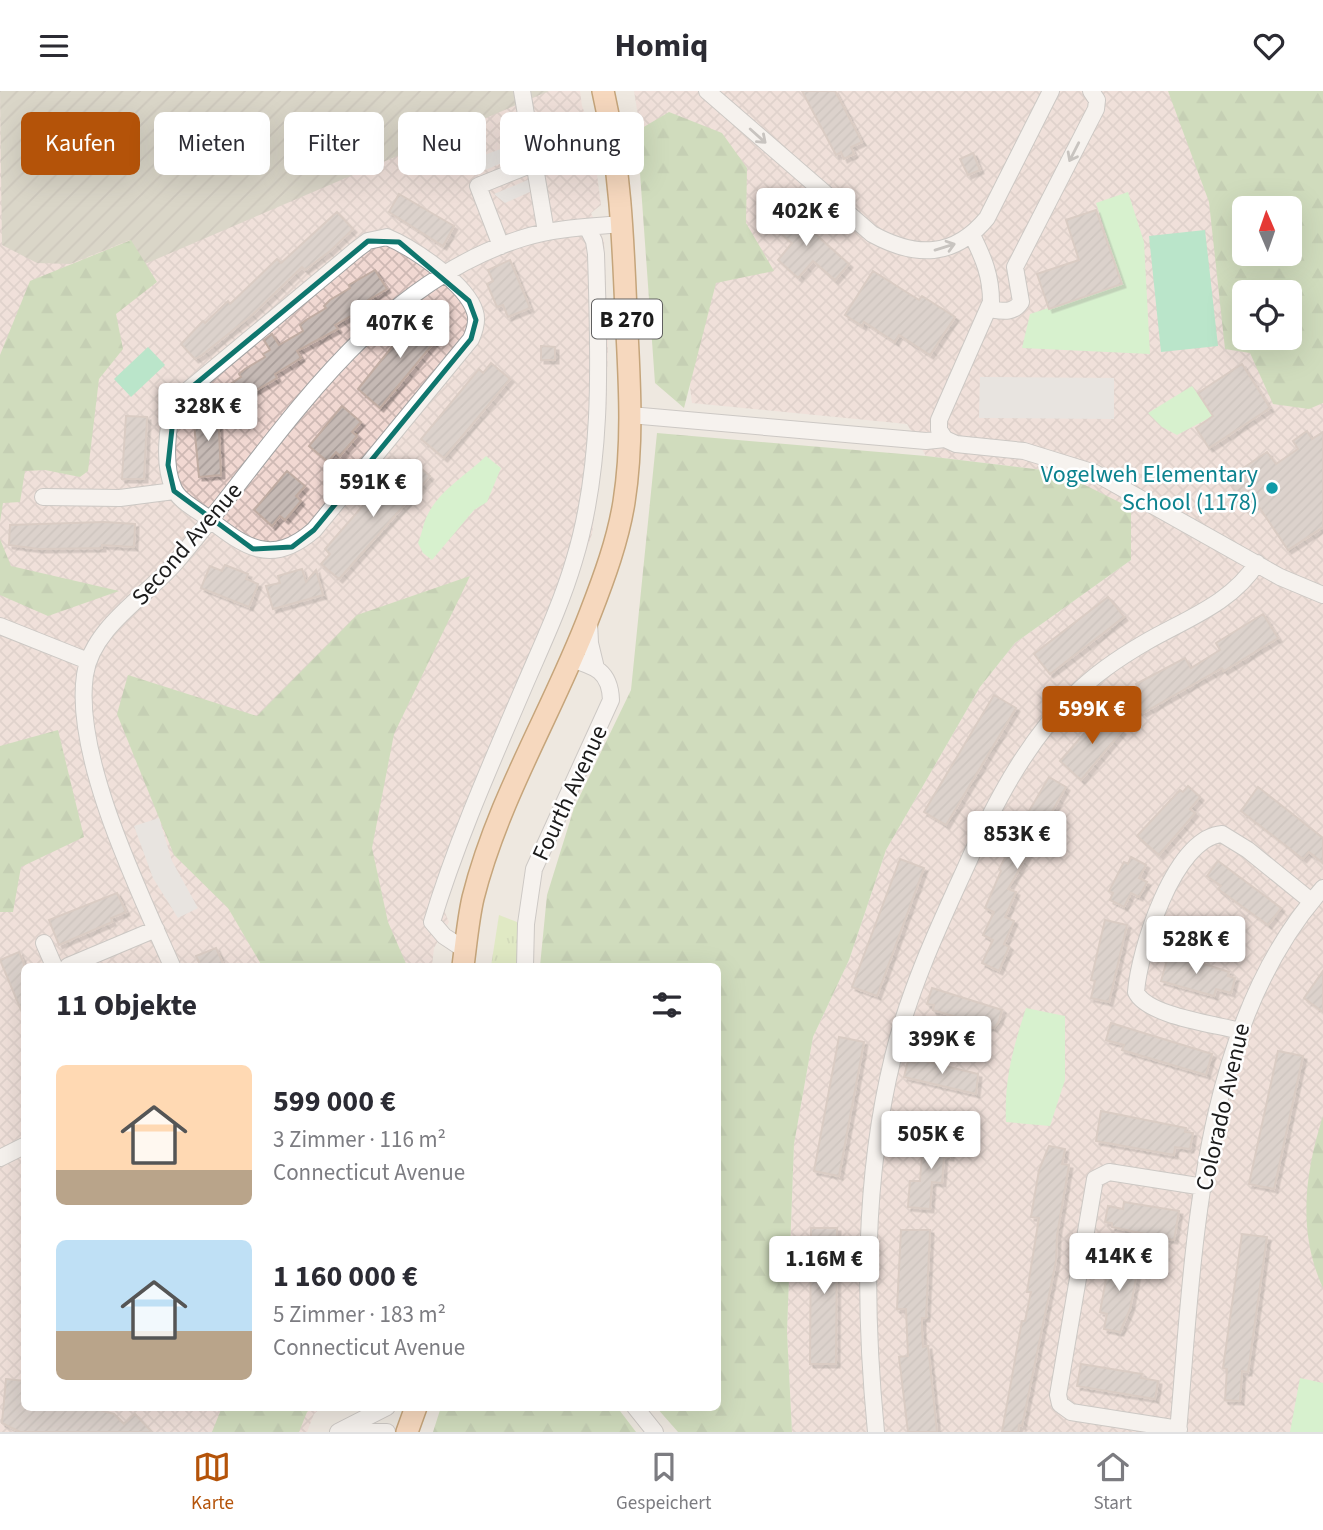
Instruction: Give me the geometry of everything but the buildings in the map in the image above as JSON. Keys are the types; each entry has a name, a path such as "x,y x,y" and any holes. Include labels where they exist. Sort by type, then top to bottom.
{"main road":[{"name":"B 270","path":"464,958 473,899 485,859 504,808 589,617 614,546 624,505 630,415 622,224 612,128 603,91"},
{"path":"407,1432 415,1411"}],"street":[{"path":"522,91 526,112"},
{"path":"707,91 851,217 895,247 925,251 950,246 972,236 1000,195 1051,91"},
{"path":"989,309 1007,312 1016,309 1021,302 1015,267 1096,109 1097,100 1091,91"},
{"path":"501,246 478,186 505,175"},
{"path":"537,175 546,232"},
{"name":"Second Avenue","path":"171,963 125,858 88,743 83,694 88,661 113,624 155,586 211,521 299,409 355,346 406,302 445,275 501,246 546,232 622,224"},
{"path":"464,958 432,922 492,762 555,615 574,562 587,506 599,350 596,254 587,227"},
{"path":"972,236 986,263 991,282 989,309 939,420 939,431 945,439 956,444 1024,451 1074,465 1132,492 1298,586 1323,594"},
{"path":"387,237 445,275 475,311 476,327 471,339 314,530 292,547 265,551 253,549 236,540 174,491 168,465 170,421 175,401 368,241 387,237"},
{"path":"630,415 926,441 945,439"},
{"path":"43,497 120,498 174,491"},
{"path":"876,1432 870,1374 868,1284 876,1162 886,1094 899,1035 949,903 1018,767 1037,737 1072,696 1113,662 1218,603 1248,577 1257,563"},
{"name":"Fourth Avenue","path":"526,963 526,924 534,869 611,700 606,676 596,668 590,643 589,617"},
{"path":"0,626 88,661"},
{"path":"570,659 596,668"},
{"path":"1240,1031 1154,1009 1140,1000 1136,992 1147,937 1174,879 1206,838 1222,834 1248,850 1311,901"},
{"name":"Colorado Avenue","path":"1178,1431 1189,1292 1204,1187 1217,1118 1240,1031 1252,998 1273,956 1323,888"},
{"path":"75,963 156,929"},
{"path":"44,943 53,963"},
{"path":"0,1158 21,1148"},
{"path":"1178,1431 1071,1412 1060,1404 1058,1395 1095,1179 1109,1172 1204,1187"},
{"path":"338,1432 379,1411"},
{"path":"638,1411 655,1432"},
{"path":"363,1432 387,1432"}],"highlighted area":[{"path":"368,241 399,242 469,301 476,320 471,339 314,530 292,547 253,549 174,491 168,465 175,401"}],"shaded area":[{"path":"0,91 580,91 584,112 500,112 500,175 597,175 601,205 591,213 604,241 608,341 606,415 592,534 559,627 500,761 443,908 449,922 434,948 432,963 21,963 21,1411 317,1411 307,1432 0,1432"},
{"path":"0,91 549,91 486,118 486,112 398,112 398,156 384,162 384,112 284,112 284,175 353,175 145,264 130,240 70,264 37,263 2,245"},
{"path":"634,91 1323,91 1323,1432 792,1432 787,1332 794,1144 813,1037 849,960 886,850 980,687 1015,643 1131,560 1059,472 926,456 907,424 692,403 671,233 644,139 644,112 637,112"},
{"path":"500,149 500,164 486,170 486,154"},
{"path":"530,179 532,191 505,203 494,194"},
{"path":"980,377 1114,378 1114,419 979,418"},
{"path":"159,818 172,861 198,908 178,918 153,878 134,826"}],"green space":[{"path":"1168,91 1323,91 1323,403 1309,409 1273,404 1250,353 1225,349 1209,202"},
{"path":"669,112 722,133 747,168 746,223 774,271 716,283 684,408 655,383 640,175 644,175 644,127"},
{"path":"1128,192 1144,242 1150,354 1022,348 1030,314 1122,284 1096,203"},
{"path":"1205,230 1218,346 1161,352 1149,236"},
{"path":"131,240 157,282 116,314 123,349 99,379 88,471 80,477 45,470 25,471 20,502 3,503 0,522 0,355 30,281"},
{"path":"148,347 165,365 131,397 114,379"},
{"path":"1192,386 1213,416 1177,435 1162,427 1148,413"},
{"path":"657,433 926,456 1059,472 1131,508 1131,560 1015,643 980,687 886,850 849,960 813,1037 794,1144 787,1332 792,1432 678,1432 660,1411 721,1411 721,963 540,963 547,895 574,808 631,690"},
{"path":"486,456 501,468 487,502 474,510 432,560 423,553 418,543 427,516 439,498"},
{"path":"0,539 11,566 119,591 48,616 0,595"},
{"path":"470,576 394,734 372,848 388,922 406,963 260,963 228,908 174,855 117,714 128,675 257,716 357,615"},
{"path":"58,730 84,837 21,867 13,912 0,912 0,746"},
{"path":"499,915 517,922 517,963 491,963"},
{"path":"1026,1008 1065,1016 1065,1080 1050,1126 1006,1122 1010,1064"},
{"path":"1323,1116 1323,1288 1310,1245 1306,1202 1312,1159"},
{"path":"1300,1378 1323,1383 1323,1432 1290,1432"},
{"path":"220,1411 308,1411 299,1432 212,1432"},
{"path":"440,1411 620,1411 636,1432 433,1432"}],"place":[{"name":"Vogelweh Elementary School (1178)","path":"1272,488"}]}
